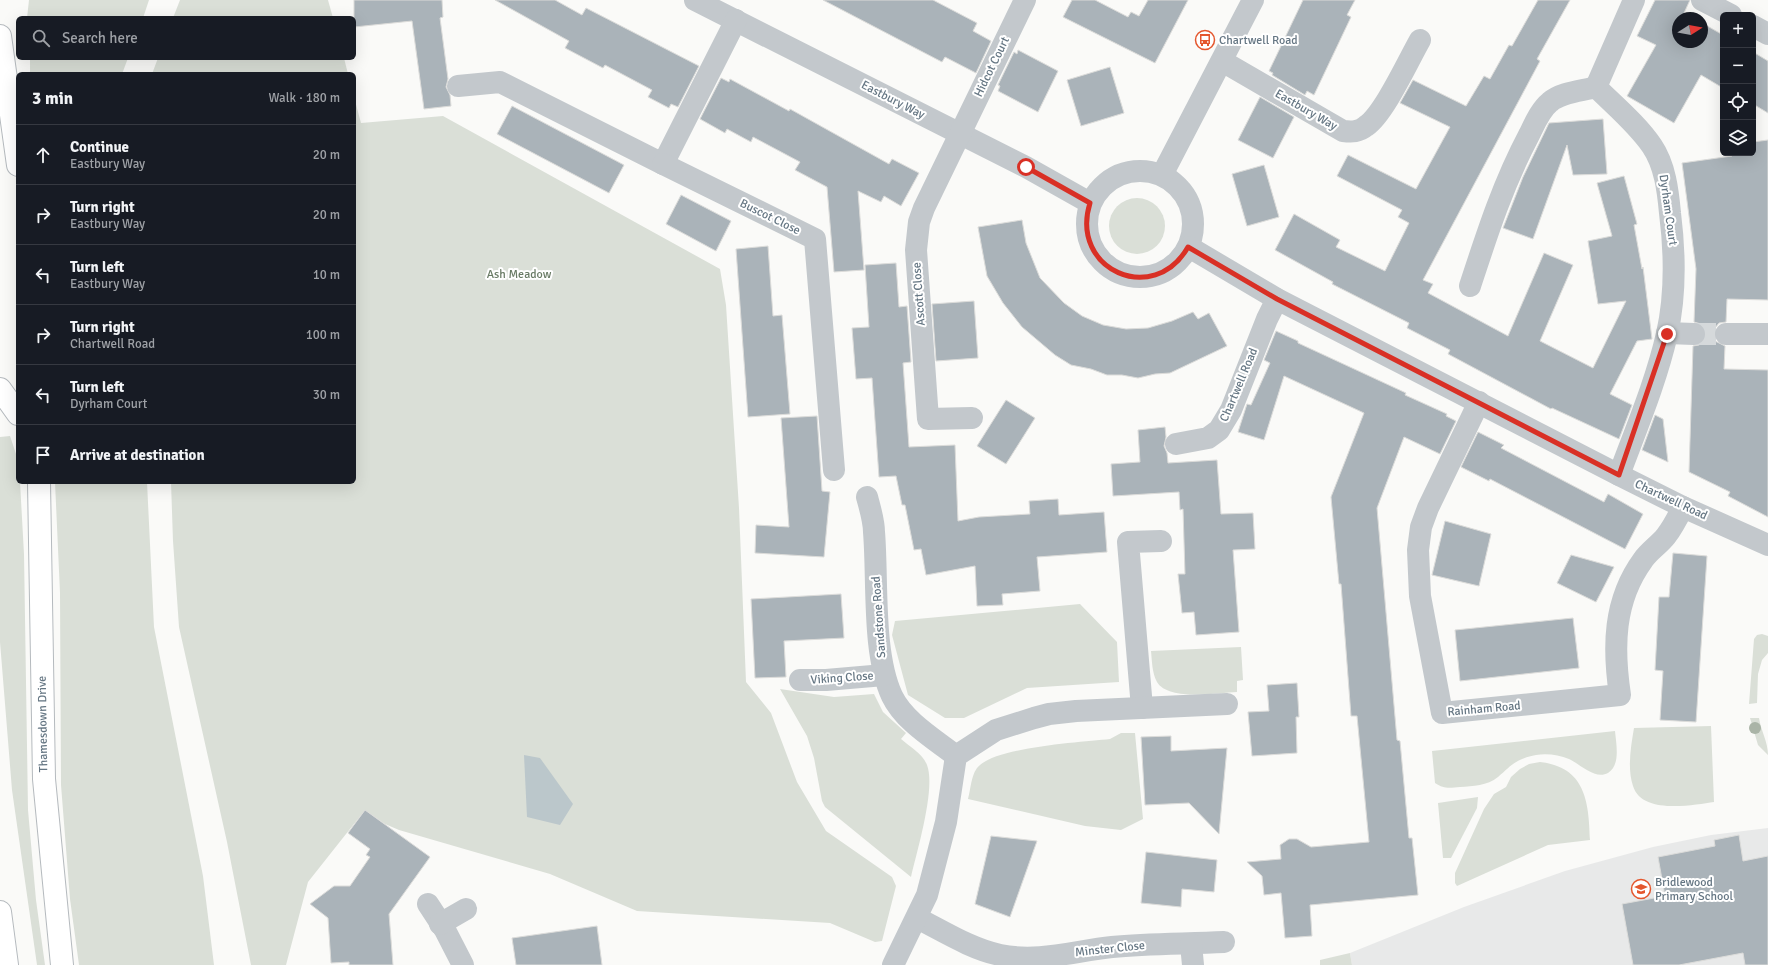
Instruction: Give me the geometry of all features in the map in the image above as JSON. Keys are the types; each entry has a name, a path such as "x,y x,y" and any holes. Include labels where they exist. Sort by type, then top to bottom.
{"main road":[{"path":"0,36 2,77 16,140"},
{"path":"0,389 16,411"},
{"name":"Thamesdown Drive","path":"39,484 44,779 62,965"},
{"path":"0,912 7,965"}],"street":[{"name":"Eastbury Way","path":"695,0 1026,167 1090,203"},
{"name":"Hidcot Court","path":"960,134 1025,0"},
{"path":"1162,175 1253,0"},
{"path":"1470,286 1498,200 1518,156 1542,111 1550,102 1558,97 1596,87 1634,0"},
{"path":"1702,0 1725,12"},
{"path":"663,164 736,20"},
{"path":"1756,28 1768,34"},
{"name":"Eastbury Way","path":"1222,61 1343,131 1353,132 1367,126 1377,115 1420,40"},
{"name":"Buscot Close","path":"458,86 500,82 814,239 834,470"},
{"name":"Dyrham Court","path":"1596,87 1648,142 1662,165 1669,202 1674,261 1673,297 1667,334 1619,475"},
{"name":"Ascott Close","path":"960,134 919,222 916,250 928,419 972,418"},
{"path":"1131,171 1147,171 1162,175 1176,185 1186,198 1192,219 1193,231 1188,247 1181,258 1164,272 1148,277 1131,277 1114,271 1101,261 1091,247 1086,230 1087,213 1090,203 1103,184 1116,176 1131,171"},
{"name":"Chartwell Road","path":"1188,247 1277,299 1619,475 1683,507 1768,545"},
{"name":"Chartwell Road","path":"1176,444 1208,438 1219,430 1231,410 1266,319 1277,299"},
{"path":"1667,334 1694,334"},
{"path":"1726,334 1768,334"},
{"name":"Rainham Road","path":"1479,402 1428,508 1421,527 1418,550 1420,596 1442,713 1620,695 1615,650 1618,618 1622,601 1628,584 1643,560 1666,536 1683,507"},
{"name":"Sandstone Road","path":"867,497 874,530 879,645 884,675 892,696 901,710 916,725 956,756"},
{"path":"1142,708 1128,542 1161,541"},
{"name":"Viking Close","path":"800,680 826,680 884,675"},
{"path":"893,965 927,895 941,846 956,756 996,730 1034,718 1076,711 1226,704"},
{"path":"428,904 463,965"},
{"path":"440,924 466,909"},
{"name":"Minster Close","path":"917,918 978,948 999,955 1019,958 1042,958 1110,947 1192,955 1224,942"}],"shaded area":[{"path":"524,755 540,758 573,804 560,825 527,817"},
{"name":"Bridlewood Primary School","path":"1768,828 1768,965 1352,965 1350,953 1464,907 1565,871 1653,847 1711,835"}],"green space":[{"path":"29,0 149,0 144,16 27,16"},
{"path":"180,0 328,0 332,16 174,16"},
{"path":"30,60 127,60 123,72 30,72"},
{"path":"157,60 344,60 348,72 153,72"},
{"name":"Ash Meadow","path":"356,104 361,123 443,116 720,269 726,305 739,508 746,682 771,713 797,782 826,831 892,877 896,886 882,941 875,942 830,923 637,911 550,874 399,830 385,824 365,810 308,882 286,965 251,965 227,842 179,627 173,541 171,484 356,484"},
{"path":"1132,198 1142,198 1157,206 1163,215 1165,226 1163,237 1157,246 1142,254 1132,254 1121,249 1114,242 1109,231 1109,221 1114,210 1121,203"},
{"path":"10,436 16,454 16,484 20,484 24,554 28,810 36,900 45,965 37,965 12,790 0,642 0,437"},
{"path":"55,484 147,484 154,627 203,876 214,965 79,965 70,899 61,785 60,593"},
{"path":"1080,604 1117,642 1119,682 1027,688 964,718 945,718 908,695 892,635 895,621"},
{"path":"1762,634 1768,636 1768,653 1762,660 1758,674 1757,703 1749,704 1754,639 1757,635"},
{"path":"1241,647 1243,680 1237,681 1237,692 1182,694 1171,692 1163,688 1155,678 1152,667 1151,651"},
{"path":"780,689 834,697 874,694 883,712 906,733 901,739 923,757 927,765 929,775 929,789 925,820 911,877 825,807 822,801 814,758 807,736"},
{"path":"1750,718 1759,718 1768,755 1758,745"},
{"path":"1711,726 1714,802 1682,806 1657,805 1646,801 1638,795 1633,786 1630,772 1630,757 1634,728"},
{"path":"1615,731 1617,754 1615,765 1608,773 1603,775 1593,773 1569,759 1544,754 1523,758 1494,780 1485,784 1450,788 1435,783 1432,751"},
{"path":"1121,733 1135,733 1143,819 1121,830 1085,826 968,799 977,768 990,759 1005,754 1042,746 1110,739"},
{"path":"1540,762 1555,765 1567,771 1582,788 1588,812 1590,840 1548,845 1457,886 1455,883 1455,873 1484,809 1494,794 1506,787 1511,777 1520,769 1529,764"},
{"path":"1478,797 1477,808 1451,858 1443,858 1438,803"},
{"path":"1350,953 1352,965 1320,965 1320,960"}],"building":[{"path":"354,0 442,0 443,17 440,18 448,79 446,87 450,95 451,106 424,109 412,21 356,27 356,16 354,16"},
{"path":"495,0 555,0 582,15 586,8 699,66 678,107 671,104 669,108 648,97 652,90 605,65 603,68 565,48 569,41"},
{"path":"823,0 933,0 977,23 973,31 991,41 976,73 945,57 942,62"},
{"path":"1072,0 1095,0 1128,17 1131,12 1139,16 1148,0 1188,0 1155,63 1063,17"},
{"path":"1303,0 1355,0 1347,15 1351,17 1314,95 1307,91 1305,95 1272,75 1273,73 1269,71"},
{"path":"1538,0 1570,0 1537,59 1540,61 1423,280 1433,284 1428,293 1508,336 1544,253 1573,265 1540,341 1593,368 1626,301 1598,304 1588,241 1612,236 1597,183 1624,176 1637,224 1634,225 1642,269 1643,267 1652,339 1637,341 1610,394 1632,405 1619,439 1552,408 1551,409 1448,354 1450,350 1407,328 1409,323 1332,284 1333,282 1275,250 1294,214 1340,240 1336,247 1385,271 1409,223 1398,217 1402,210 1337,176 1348,155 1416,189 1450,127 1400,103 1413,80 1466,106 1484,76 1490,79 1509,45 1512,46"},
{"path":"1655,0 1690,0 1684,12 1672,12 1672,48 1708,48 1708,26 1720,33 1720,86 1701,75 1674,123 1627,96 1656,45 1637,36"},
{"path":"1018,50 1058,71 1038,112 998,91 1000,86 998,85 1014,52 1017,54"},
{"path":"1756,54 1768,61 1768,113 1756,106"},
{"path":"1110,67 1124,113 1081,126 1067,80"},
{"path":"721,78 729,82 730,79 789,111 790,109 889,164 892,159 919,173 901,206 884,196 881,202 858,191 864,270 834,272 827,187 795,170 800,162 753,137 751,142 727,129 725,133 700,119"},
{"path":"1260,97 1294,117 1273,158 1238,140"},
{"path":"512,106 624,165 609,193 497,134"},
{"path":"1603,119 1607,174 1573,175 1567,145 1533,239 1503,228 1523,177 1549,123"},
{"path":"1768,140 1768,300 1727,299 1726,322 1719,323 1715,328 1714,334 1715,341 1725,346 1724,369 1768,370 1768,517 1728,496 1730,492 1689,472 1693,346 1699,345 1704,341 1706,334 1705,329 1701,324 1694,322 1696,269 1682,163 1732,156 1756,156 1756,142"},
{"path":"1264,165 1279,217 1247,226 1232,174"},
{"path":"681,195 731,221 716,251 666,224"},
{"path":"1022,220 1026,243 1040,278 1064,303 1082,316 1103,325 1126,329 1148,328 1172,321 1193,312 1198,319 1209,313 1227,346 1170,373 1155,374 1138,378 1122,375 1107,375 1091,369 1071,365 1055,355 1022,327 1003,303 987,276 978,227"},
{"path":"768,246 773,316 782,315 790,414 748,417 736,249"},
{"path":"896,263 899,307 907,306 911,362 903,363 909,447 955,445 958,521 979,517 1030,514 1029,501 1058,499 1059,515 1104,512 1107,552 1037,557 1040,591 1002,594 1003,605 977,606 975,566 926,575 921,549 914,550 905,505 902,505 896,476 879,477 872,378 856,379 852,328 869,327 865,265"},
{"path":"974,301 978,358 936,361 932,304"},
{"path":"1276,331 1298,341 1298,343 1406,393 1405,395 1447,414 1446,416 1456,421 1440,454 1404,437 1377,508 1397,740 1400,741 1409,838 1412,838 1418,895 1310,905 1312,936 1285,938 1281,893 1264,895 1262,876 1247,862 1281,859 1280,845 1289,839 1297,839 1311,847 1369,842 1357,716 1351,716 1341,584 1339,584 1331,497 1364,413 1284,376 1264,440 1238,432 1247,404 1251,405 1270,363 1264,360"},
{"path":"1006,400 1035,418 1006,464 977,446"},
{"path":"1655,415 1663,419 1668,462 1642,450"},
{"path":"817,416 822,491 830,492 824,557 755,553 756,525 789,527 781,418"},
{"path":"1165,427 1166,437 1164,446 1167,453 1168,463 1217,460 1221,514 1253,513 1255,549 1233,550 1239,632 1196,635 1194,612 1182,613 1178,574 1185,574 1183,509 1180,510 1179,492 1113,496 1111,464 1140,462 1138,430"},
{"path":"1478,432 1504,445 1501,448 1604,502 1608,494 1643,514 1625,549 1490,479 1489,481 1461,467"},
{"path":"1445,521 1491,534 1479,586 1432,575"},
{"path":"1673,553 1707,556 1696,722 1660,720 1663,671 1655,670 1659,597 1669,597"},
{"path":"1571,555 1614,567 1596,602 1557,583"},
{"path":"841,594 844,638 784,641 786,677 755,678 751,599"},
{"path":"1573,618 1579,668 1460,681 1455,630"},
{"path":"1297,683 1299,717 1296,717 1297,753 1252,756 1248,712 1269,711 1267,685"},
{"path":"1171,736 1171,751 1227,748 1219,834 1189,803 1145,805 1141,737"},
{"path":"365,810 430,857 389,914 393,965 349,965 349,962 331,963 328,918 310,904 334,886 350,886 370,857 366,855 370,849 348,833"},
{"path":"1739,835 1743,861 1768,856 1768,965 1745,965 1743,953 1679,965 1633,965 1622,904 1665,896 1658,857 1715,846 1714,840"},
{"path":"991,836 1037,841 1010,917 975,904"},
{"path":"1146,852 1217,860 1214,892 1182,889 1181,907 1141,903"},
{"path":"597,926 602,965 516,965 512,938"}],"tunnel":[{"path":"1694,334 1726,334"}],"place":[{"name":"Chartwell Road","path":"1205,40"},
{"name":"Bridlewood Primary School","path":"1641,889"}],"route":[{"path":"1026,167 1090,203 1087,213 1086,230 1091,247 1101,261 1114,271 1131,277 1148,277 1164,272 1184,256 1188,247 1277,299 1619,475 1667,334"}]}
